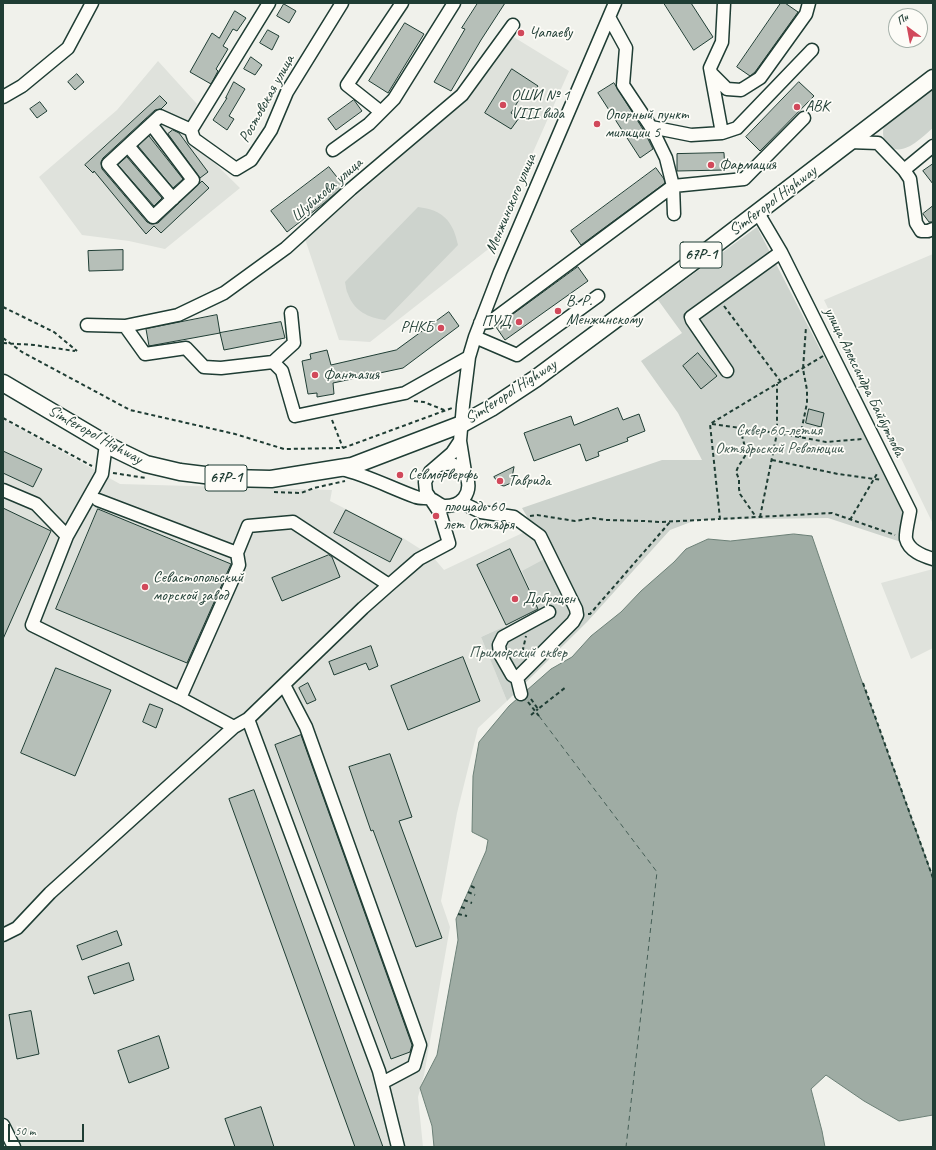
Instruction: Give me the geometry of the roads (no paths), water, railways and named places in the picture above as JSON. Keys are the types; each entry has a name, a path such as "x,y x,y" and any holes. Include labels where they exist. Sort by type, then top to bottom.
{"main road":[{"name":"Simferopol Highway","path":"3,383 106,444 146,464 180,472 229,478 271,479 352,466 462,424 491,408 535,379 758,213 933,78"}],"street":[{"path":"3,97 22,86 68,48 92,3"},
{"path":"151,124 193,180 153,217 108,164 128,146 151,124 160,116 192,130 269,3"},
{"name":"Ростовская улица","path":"192,130 194,139 236,169 251,160 271,130 287,92 342,3"},
{"path":"382,112 347,85 402,3"},
{"name":"Шубикова улица","path":"334,150 369,124 394,99 454,3"},
{"name":"Менжинского улица","path":"460,441 469,357 480,323 500,272 615,3"},
{"path":"722,134 710,68 722,42 724,3"},
{"path":"711,73 727,89 734,90 741,90 760,78 806,14 809,3"},
{"path":"609,17 626,48 623,85 651,127 666,158 673,186 674,214"},
{"name":"Шубикова улица","path":"87,325 125,326 178,315 224,293 286,248 351,189 462,95 513,25"},
{"path":"651,127 691,135 722,134 737,128 812,50"},
{"path":"480,323 490,322 673,186 744,179 804,118"},
{"path":"876,122 878,143 904,170 910,179 916,223 921,231 933,229"},
{"path":"849,142 878,143"},
{"path":"128,146 173,199"},
{"path":"904,170 933,146"},
{"name":"улица Александра Байбутлова","path":"758,213 781,252 910,511 906,539 911,547 921,555 933,559"},
{"path":"727,371 691,317 781,252"},
{"path":"475,338 517,355 598,296"},
{"path":"125,326 145,354 186,348 204,367 221,368 273,362 294,343 291,313"},
{"path":"273,362 282,371 294,416 405,393 469,357"},
{"path":"3,936 17,928 50,893 234,727 248,719 363,608 389,585 419,559 449,543 440,513 426,492 425,482 430,472 440,465 452,453 460,441"},
{"path":"338,468 359,474 419,498 431,499 443,506 452,506 460,502 467,494 468,489 460,441"},
{"path":"106,444 102,474 67,536 32,625 180,698 234,727"},
{"path":"440,465 450,464 458,466 465,472"},
{"path":"3,490 36,504 67,536"},
{"path":"98,500 237,553"},
{"path":"460,502 481,512 514,517 540,536 574,604 577,615 573,622 517,678"},
{"path":"180,698 239,564 237,553 248,526 293,522 389,585"},
{"path":"525,696 517,678 512,675 507,668 500,654 499,645 503,637 549,612"},
{"path":"284,685 306,727 420,1045 414,1066 382,1083"},
{"path":"248,719 379,1071 398,1147"},
{"path":"3,1125 14,1147"}],"place":[{"name":"Чапаеву","path":"521,33"},
{"name":"ОШИ № 1 VIII вида","path":"503,105"},
{"name":"АВК","path":"797,107"},
{"name":"Опорный пункт милиции 5","path":"597,124"},
{"name":"Фармация","path":"711,165"},
{"name":"В. Р. Менжинскому","path":"558,311"},
{"name":"ПУД","path":"519,322"},
{"name":"РНКБ","path":"441,328"},
{"name":"Фантазия","path":"315,375"},
{"name":"Севморверфь","path":"400,475"},
{"name":"Таврида","path":"500,481"},
{"name":"площадь 60 лет Октября","path":"436,516"},
{"name":"Севастопольский морской завод","path":"145,587"},
{"name":"Доброцен","path":"515,599"}],"park label":[{"name":"Сквер 60-летия Октябрьской Революции","path":"779,440"},
{"name":"Приморский сквер","path":"518,653"}]}
